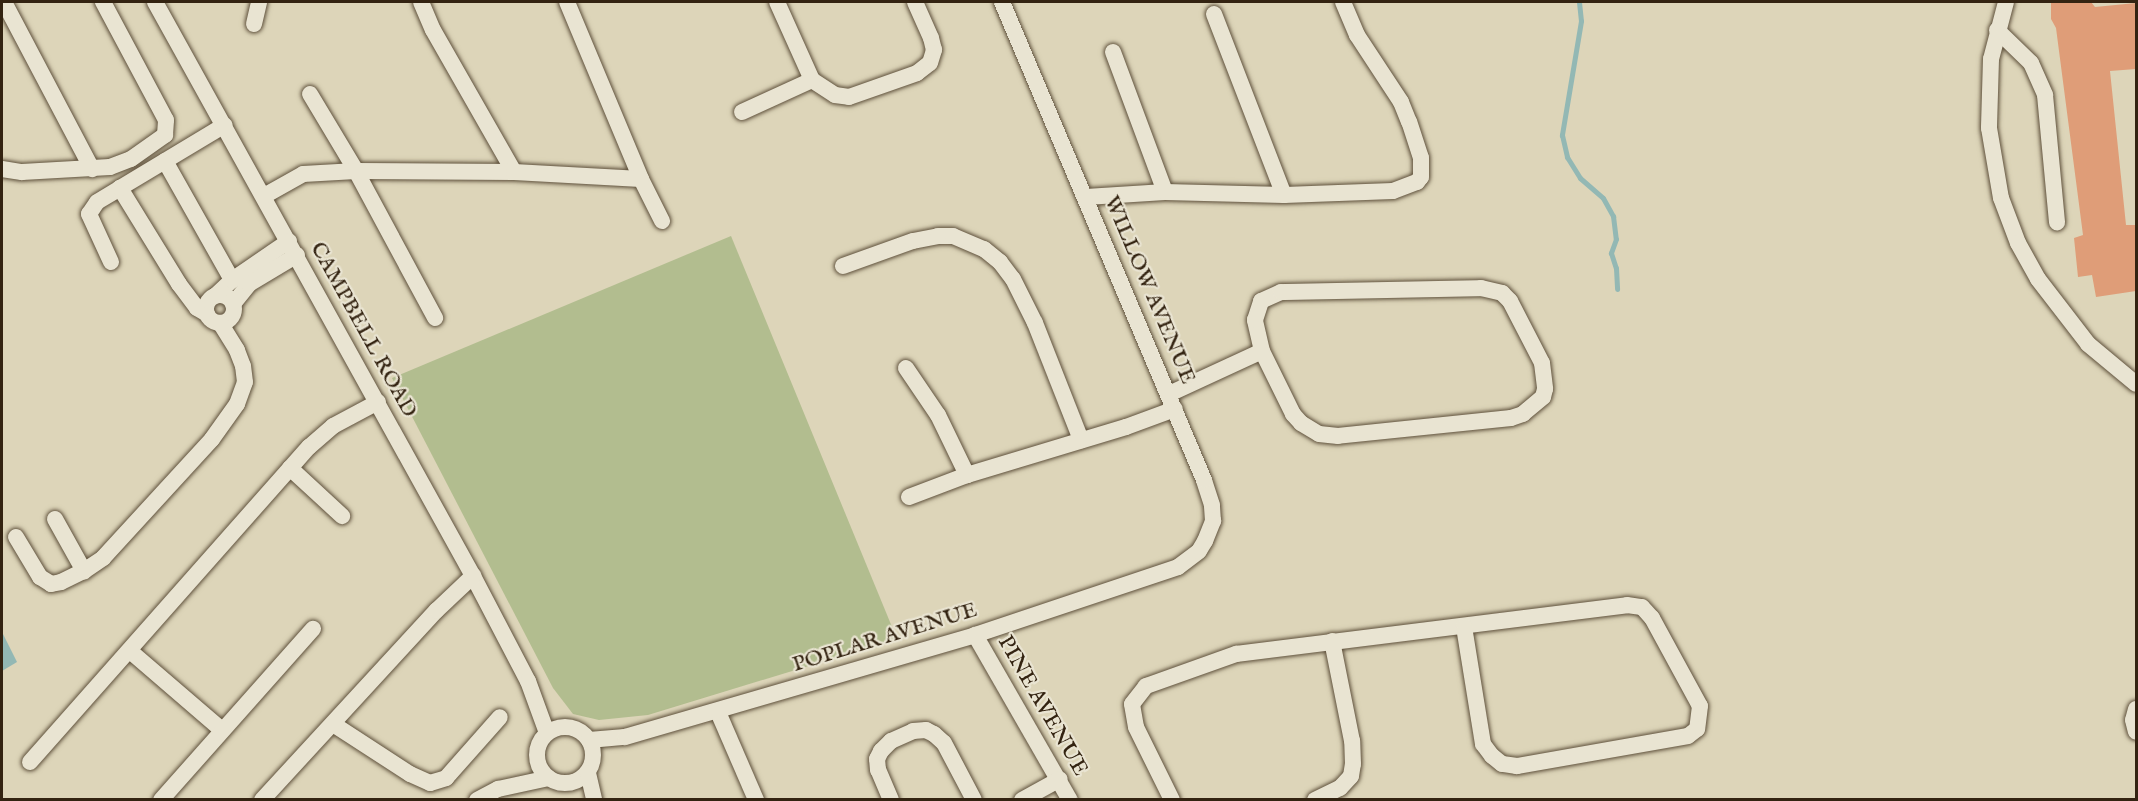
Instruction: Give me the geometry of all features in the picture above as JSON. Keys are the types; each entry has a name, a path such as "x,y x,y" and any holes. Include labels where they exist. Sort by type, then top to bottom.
{"street":[{"path":"4,2 92,169"},
{"path":"2,170 22,172 110,167 131,159 159,142 165,135 167,127 153,92 103,2"},
{"name":"CAMPBELL ROAD","path":"155,2 378,402 554,730"},
{"path":"254,24 259,2"},
{"path":"421,2 433,30 514,172"},
{"path":"567,2 641,179 662,221"},
{"path":"777,2 812,80 835,95 849,96 922,71 934,57 934,50 915,2"},
{"name":"WILLOW AVENUE","path":"1002,2 1172,401 1212,505 1213,520 1210,531 1199,550 1178,567 1155,576"},
{"path":"1086,197 1165,192 1284,195 1393,191 1408,187 1421,177 1421,158 1401,102 1368,56 1343,2"},
{"path":"2006,2 1991,60 1989,128 2001,198 2009,221 2038,279 2088,344 2136,384"},
{"path":"1214,14 1284,195"},
{"path":"1997,30 2031,63 2045,95 2057,222"},
{"path":"1113,52 1165,192"},
{"path":"742,112 812,80"},
{"path":"310,94 356,171 435,318"},
{"path":"111,262 89,214 98,202 225,125"},
{"path":"165,161 232,280"},
{"path":"264,196 303,174 356,171 514,172 641,179"},
{"path":"120,188 179,284 197,308 223,314"},
{"path":"843,266 913,241 945,236 970,242 1000,262 1013,279 1035,323 1081,440"},
{"path":"223,314 249,284 293,248"},
{"path":"16,537 46,582 61,582 84,571 103,558 227,419 237,404 245,382 243,366 223,314 226,296 215,296 232,280 293,248"},
{"path":"1481,288 1502,293 1517,311 1542,363 1545,389 1543,397 1533,407 1523,414 1511,417 1328,436 1310,429 1293,414 1263,351 1255,320 1257,309 1269,296 1281,292 1481,288"},
{"path":"909,497 967,475 1081,440 1172,401 1263,351"},
{"path":"906,368 938,415 967,475"},
{"path":"30,762 290,468 333,426 378,402"},
{"path":"290,468 342,516"},
{"path":"55,519 84,571"},
{"path":"262,800 437,610 473,576"},
{"name":"POPLAR AVENUE","path":"589,740 625,737 718,712 975,635 1155,576"},
{"path":"1172,800 1132,713 1132,704 1139,691 1146,686 1236,654 1332,641 1464,627 1627,605 1641,607 1652,618 1700,706 1697,729 1688,736 1517,766 1502,764 1483,744 1464,627"},
{"path":"160,800 313,629"},
{"name":"PINE AVENUE","path":"975,635 1060,779 1070,800"},
{"path":"1315,800 1340,788 1351,776 1353,764 1352,741 1332,641"},
{"path":"130,651 222,730"},
{"path":"2136,709 2133,720 2136,732"},
{"path":"718,712 751,798"},
{"path":"333,724 410,774 430,783 446,778 500,717"},
{"path":"591,765 572,783 556,782 549,778 537,759 539,745 554,730 577,729 589,740 594,800"},
{"path":"891,800 878,770 877,759 891,741 913,731 926,730 944,743 974,800"},
{"name":"POPLAR AVENUE","path":"591,765 625,737"},
{"path":"477,800 498,789 537,759"},
{"path":"498,789 549,778"},
{"path":"1022,800 1060,779"},
{"path":"572,783 585,800"}],"green space":[{"path":"731,236 897,639 648,715 599,720 573,714 553,688 392,378"}],"water":[{"path":"2,632 17,662 2,671"}],"building":[{"path":"2051,2 2091,2 2095,7 2136,3 2136,69 2110,71 2126,225 2136,225 2136,291 2096,297 2092,275 2078,277 2074,238 2083,235 2056,28 2051,19"}],"waterway":[{"path":"1579,2 1581,21 1562,135 1567,157 1580,178 1603,198 1613,216 1616,239 1611,253 1616,268 1617,289"}]}
